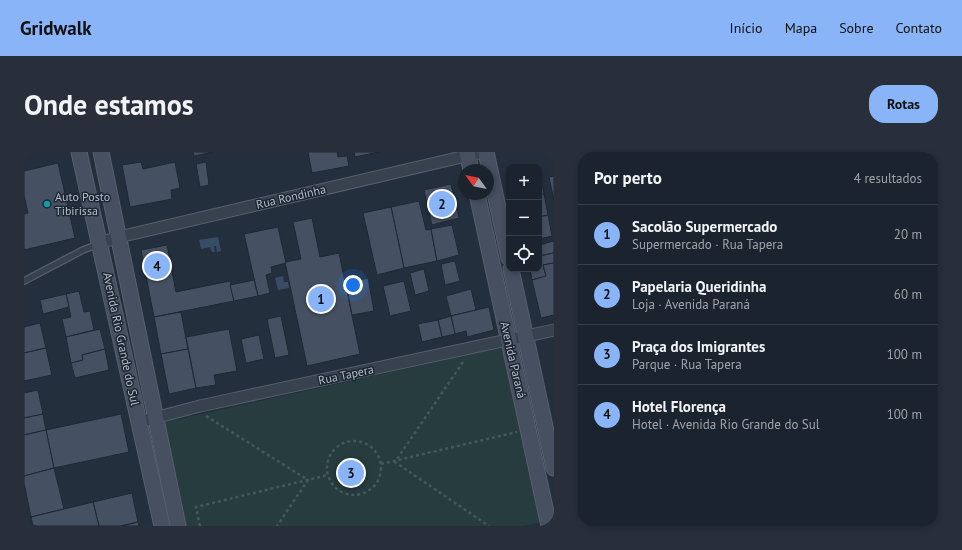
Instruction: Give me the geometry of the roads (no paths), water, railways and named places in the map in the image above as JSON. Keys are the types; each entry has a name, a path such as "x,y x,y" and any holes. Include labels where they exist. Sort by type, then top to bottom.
{"street":[{"name":"Avenida Rio Grande do Sul","path":"79,152 162,526"},
{"name":"Avenida Rio Grande do Sul","path":"101,152 178,526"},
{"name":"Rua Rondinha","path":"100,243 468,154 483,152"},
{"path":"486,152 506,244"},
{"path":"468,154 470,164"},
{"name":"Avenida Paraná","path":"477,200 549,526"},
{"name":"Avenida Paraná","path":"512,272 554,468"},
{"name":"Rua Tapera","path":"139,422 192,408 554,330"}],"lane":[{"path":"24,281 83,250 100,243"}],"water":[{"path":"218,237 221,251 217,252 216,246 214,246 215,252 212,252 210,247 201,249 199,240"},
{"path":"283,276 284,282 288,282 289,288 278,290 275,278"}],"place":[{"name":"Auto Posto Tibirissa","path":"47,204"},
{"name":"Papelaria Queridinha","path":"442,204"},
{"name":"Hotel Florença","path":"157,266"},
{"name":"Sacolão Supermercado","path":"321,299"},
{"name":"Praça dos Imigrantes","path":"351,473"}]}
